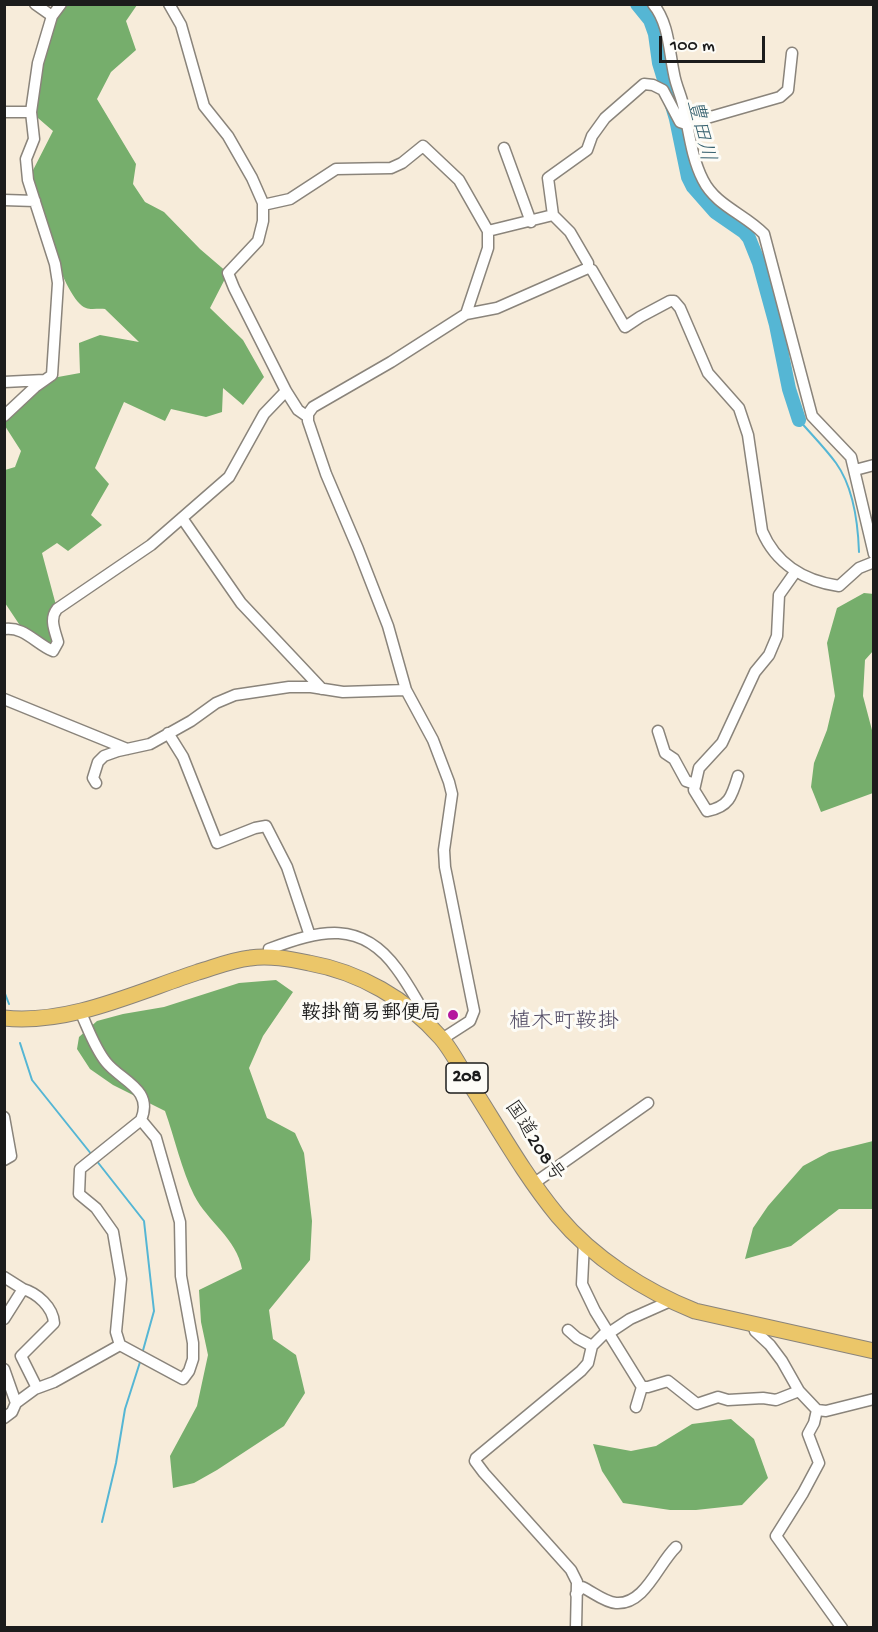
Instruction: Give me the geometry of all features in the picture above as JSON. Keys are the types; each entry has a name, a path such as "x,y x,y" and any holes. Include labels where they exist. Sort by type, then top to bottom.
{"highway":[{"name":"国道208号","path":"4,1018 31,1019 80,1011 219,965 251,958 269,957 330,968 366,981 411,1009 442,1039 533,1184 559,1218 604,1259 668,1300 695,1311 873,1351"}],"street":[{"path":"35,4 52,16"},
{"path":"4,416 35,387 52,375 58,283 55,264 28,180 26,159 34,139 31,112 38,63 52,16 61,4"},
{"path":"169,4 181,25 204,106 228,136 252,178 263,205 263,221 258,241 228,273 286,391 298,410 308,417"},
{"path":"653,4 659,12 668,37 686,124 702,178 709,191 718,200 754,224 764,234 812,416 851,457 873,554"},
{"path":"588,268 588,263 570,232 553,216 548,178 587,150 592,136 605,118 644,84 663,90 680,122 686,124 780,97 788,90 792,53"},
{"path":"4,112 31,112"},
{"path":"263,205 290,199 336,168 391,168 423,146 459,180 488,231 488,248 466,314"},
{"path":"504,148 531,222"},
{"path":"4,200 35,201"},
{"path":"488,231 553,216"},
{"path":"269,957 269,948 310,936 328,934 366,938 396,967 442,1039 470,1021 474,1011 445,867 444,850 452,794 449,782 433,740 406,690 388,626 326,474 308,414 313,407 391,362 466,314 497,308 588,268"},
{"path":"588,268 592,270 625,327 670,301 674,301 680,308 708,373 739,408 744,420 762,531 767,543 785,564 805,577 839,586 859,568 873,562"},
{"path":"4,382 47,380"},
{"path":"4,629 16,628 53,651 58,642 53,626 53,614 57,609 151,544 229,477 264,414 286,391"},
{"path":"855,470 873,465"},
{"path":"182,518 242,603 324,691"},
{"path":"738,776 731,796 720,809 707,811 694,790 699,768 722,743 754,672 769,655 777,636 779,595 796,571"},
{"path":"96,783 93,778 98,762 104,756 150,744 191,721 216,703 235,695 289,687 311,687 324,691 406,690"},
{"path":"4,699 128,749"},
{"path":"658,731 665,753 674,759 686,781 695,784"},
{"path":"168,733 183,757 217,843 266,826 287,867 310,936"},
{"path":"80,1011 106,1062 138,1090 144,1112 141,1120 80,1169 79,1194 96,1208 113,1232 121,1279 116,1332 120,1345 183,1379 189,1371 193,1343 181,1276 180,1222 156,1138 141,1120"},
{"path":"533,1184 648,1103"},
{"path":"4,1117 11,1156 4,1160"},
{"path":"584,1242 582,1284 595,1311 642,1387 636,1407"},
{"path":"4,1276 22,1289 34,1292 53,1317 54,1323 21,1356 37,1388"},
{"path":"4,1319 22,1289"},
{"path":"576,1628 577,1582 571,1570 475,1461 581,1371 588,1363 592,1346 608,1332 668,1300"},
{"path":"753,1323 755,1330 782,1361 799,1391 817,1410 826,1411 873,1399"},
{"path":"568,1330 592,1346"},
{"path":"4,1418 12,1412 16,1403 37,1388 54,1382 120,1345"},
{"path":"4,1369 8,1391 16,1403"},
{"path":"642,1387 671,1382 693,1403 697,1404 718,1397 728,1400 763,1398 776,1400 799,1391"},
{"path":"817,1410 808,1434 819,1463 776,1536 842,1628"},
{"path":"576,1594 582,1587 617,1603 640,1594 648,1588 660,1565 676,1547"}],"green space":[{"path":"58,5 137,5 126,21 136,50 111,72 97,99 136,164 133,184 145,202 164,212 200,249 228,273 210,308 243,340 264,377 243,405 223,388 222,412 206,417 171,409 165,421 124,402 95,468 109,484 91,515 102,525 68,551 57,543 42,553 57,609 56,647 25,633 5,603 5,470 15,467 21,451 4,423 47,379 80,373 79,343 100,335 139,342 105,309 86,308 69,288 60,270 28,180 53,131 31,112"},
{"path":"864,593 874,594 873,651 865,660 863,696 873,734 873,793 821,812 811,787 814,763 827,730 835,696 827,643 837,608"},
{"path":"276,980 293,992 263,1036 249,1068 267,1118 295,1133 304,1153 312,1221 310,1260 269,1310 273,1339 296,1355 305,1393 284,1426 194,1483 173,1488 170,1456 197,1406 208,1355 201,1322 199,1290 242,1269 234,1248 194,1195 165,1111 113,1085 90,1069 77,1049 79,1037 97,1021 164,1007 239,983"},
{"path":"873,1141 873,1209 839,1209 791,1246 745,1259 753,1228 768,1206 803,1166 829,1152"},
{"path":"731,1419 754,1439 768,1478 742,1505 696,1510 670,1510 623,1503 602,1471 593,1444 631,1451 656,1446 692,1424"}],"waterway":[{"name":"豊田川","path":"637,4 650,20 655,34 659,63 676,119 688,177 693,187 715,212 749,238 759,263 776,325 789,389 799,420"},
{"path":"799,420 836,463 847,483 858,529 859,552"},
{"path":"4,991 9,1004"},
{"path":"20,1043 32,1080 92,1155"},
{"path":"96,1160 144,1221 154,1311 142,1354"},
{"path":"102,1522 116,1463 125,1409 141,1359"}],"place":[{"name":"鞍掛簡易郵便局","path":"453,1015"}],"district":[{"name":"植木町鞍掛","path":"564,1024"}]}
